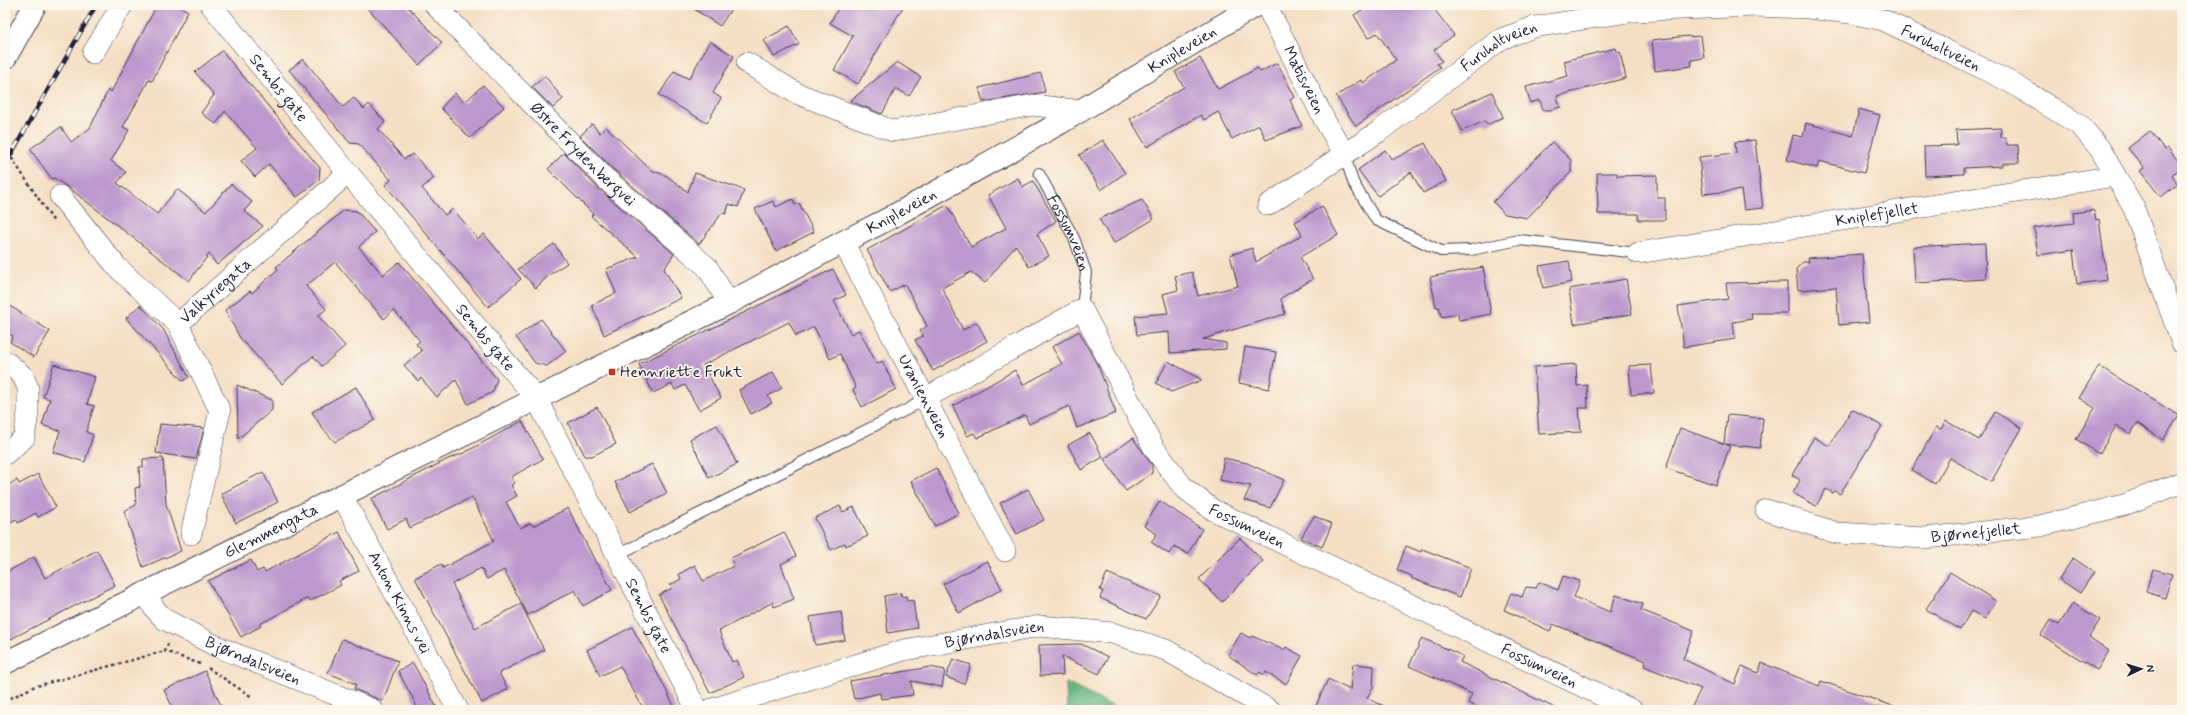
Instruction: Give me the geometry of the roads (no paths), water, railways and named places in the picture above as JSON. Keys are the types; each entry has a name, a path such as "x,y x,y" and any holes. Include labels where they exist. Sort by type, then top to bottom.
{"main road":[{"path":"5,58 35,5"},
{"name":"Knipleveien","path":"536,398 729,303 888,219 1081,110 1256,5"},
{"name":"Glemmengata","path":"5,663 536,398"}],"street":[{"path":"93,54 122,5"},
{"name":"Sembs gate","path":"211,5 348,173 536,398 697,710"},
{"name":"Østre Frydenbergvei","path":"435,5 606,179 707,267 729,303"},
{"name":"Matisveien","path":"1266,5 1325,121 1344,153"},
{"name":"Furuholtveien","path":"1268,205 1344,153 1378,132 1501,39 1534,27 1635,11 1755,5 1808,8 1850,13 1883,20 2010,82 2081,126 2100,149 2133,206 2182,343"},
{"path":"747,63 796,93 893,131 1033,105 1081,110"},
{"name":"Valkyriegata","path":"191,534 220,411 178,324 348,173"},
{"name":"Kniplefjellet","path":"1638,253 2115,176"},
{"path":"60,196 118,267 178,324"},
{"name":"Uranienveien","path":"842,242 926,398 1005,550"},
{"path":"926,398 1082,309"},
{"name":"Fossumveien","path":"1082,309 1154,448 1183,487 1213,510 1632,710"},
{"path":"5,361 23,376 28,388 28,413 24,438 5,454"},
{"name":"Bjørnefjellet","path":"1766,510 1837,533 1925,538 2040,526 2124,505 2182,482"},
{"name":"Anton Kinns vei","path":"342,496 458,710"},
{"name":"Bjørndalsveien","path":"146,592 154,608 164,619 216,646 373,710"},
{"name":"Bjørndalsveien","path":"709,710 904,650 1040,626 1112,633 1166,650 1270,710"}],"lane":[{"path":"1344,153 1353,182 1376,220 1441,251 1471,250 1519,240 1638,253"},
{"name":"Fossumveien","path":"1039,174 1074,238 1086,272 1082,309"},
{"path":"617,555 910,408 926,398"}],"railway":[{"path":"5,165 96,5"}],"place":[{"name":"Hennriette Frukt","path":"612,372"}]}
